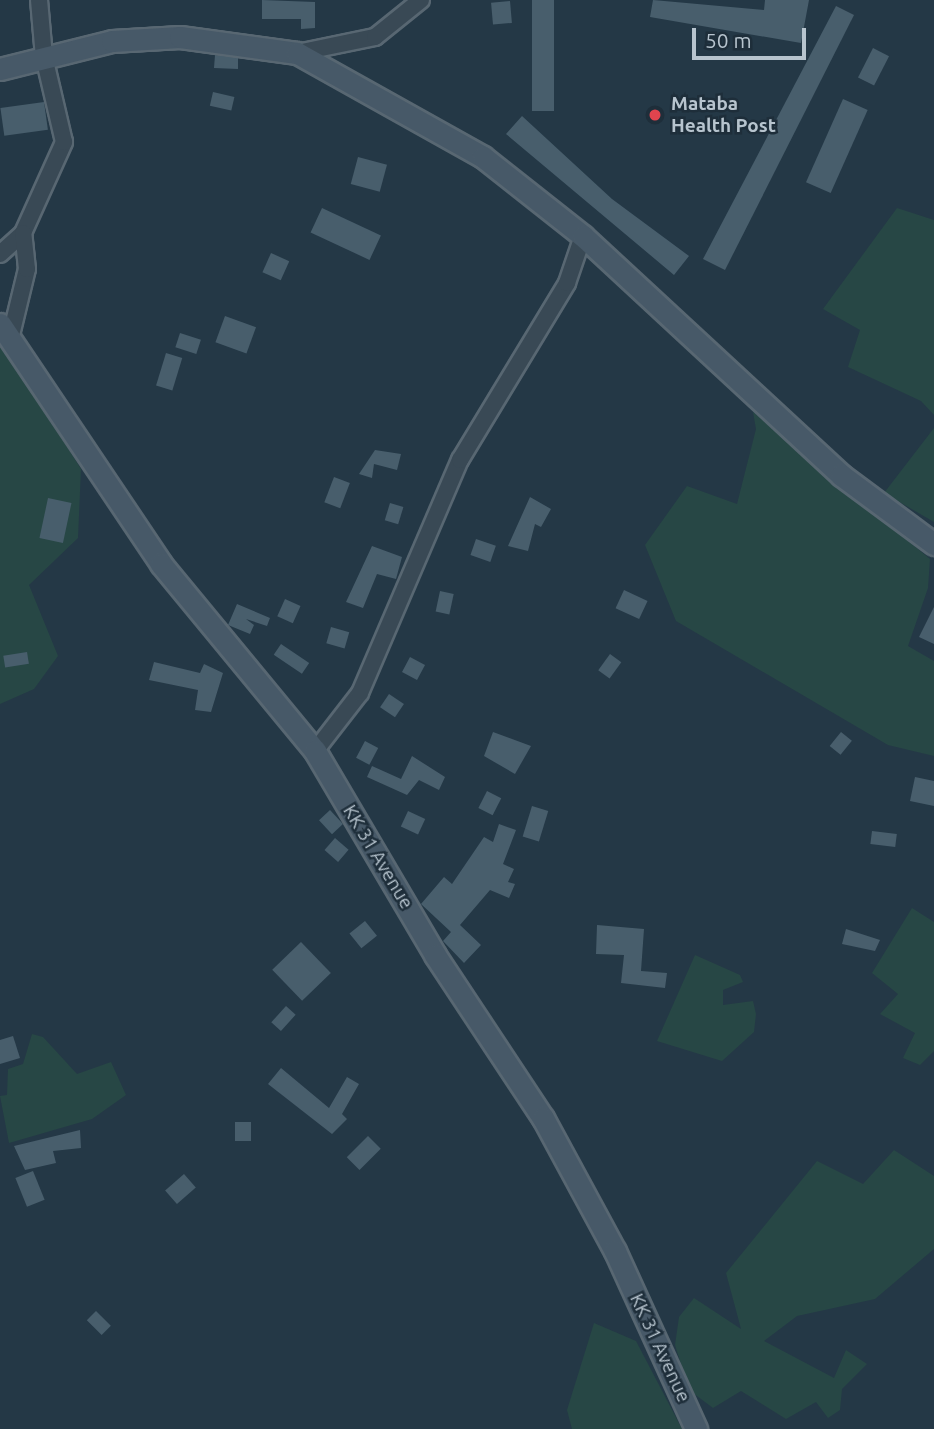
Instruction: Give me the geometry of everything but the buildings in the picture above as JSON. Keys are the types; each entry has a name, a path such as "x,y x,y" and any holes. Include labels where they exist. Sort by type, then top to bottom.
{"street":[{"path":"0,254 23,233 64,142 44,57 39,0"},
{"path":"0,69 112,41 180,37 297,53 375,37 421,0"},
{"path":"297,53 483,157 583,236 841,475 934,544"},
{"path":"5,329 27,269 23,233"},
{"path":"315,751 360,693 460,460 567,283 583,236"},
{"name":"KK 31 Avenue","path":"5,329 161,564 315,751 435,955 543,1118 615,1251 696,1429"}],"green space":[{"path":"897,208 934,220 934,415 921,401 848,367 860,330 823,309"},
{"path":"0,339 81,469 78,538 29,585 58,656 34,689 0,704"},
{"path":"753,412 930,559 928,588 908,646 934,661 934,756 888,745 676,621 645,545 687,486 737,504 756,429"},
{"path":"934,428 934,522 884,493"},
{"path":"912,908 934,922 934,1051 920,1065 903,1058 915,1033 880,1014 898,994 872,973"},
{"path":"695,955 740,975 743,982 723,990 723,1005 753,1001 756,1014 754,1032 722,1061 657,1041"},
{"path":"32,1034 43,1037 77,1074 111,1062 126,1095 92,1119 9,1143 0,1096 7,1095 8,1069 23,1064"},
{"path":"894,1150 934,1176 934,1249 875,1299 797,1316 764,1341 834,1378 846,1350 867,1364 842,1389 840,1410 828,1418 816,1402 786,1419 741,1391 713,1408 689,1390 675,1345 679,1317 694,1298 741,1329 726,1273 817,1161 863,1184"},
{"path":"594,1323 636,1341 682,1429 572,1429 567,1410"}],"place":[{"name":"Mataba Health Post","path":"655,115"}]}
